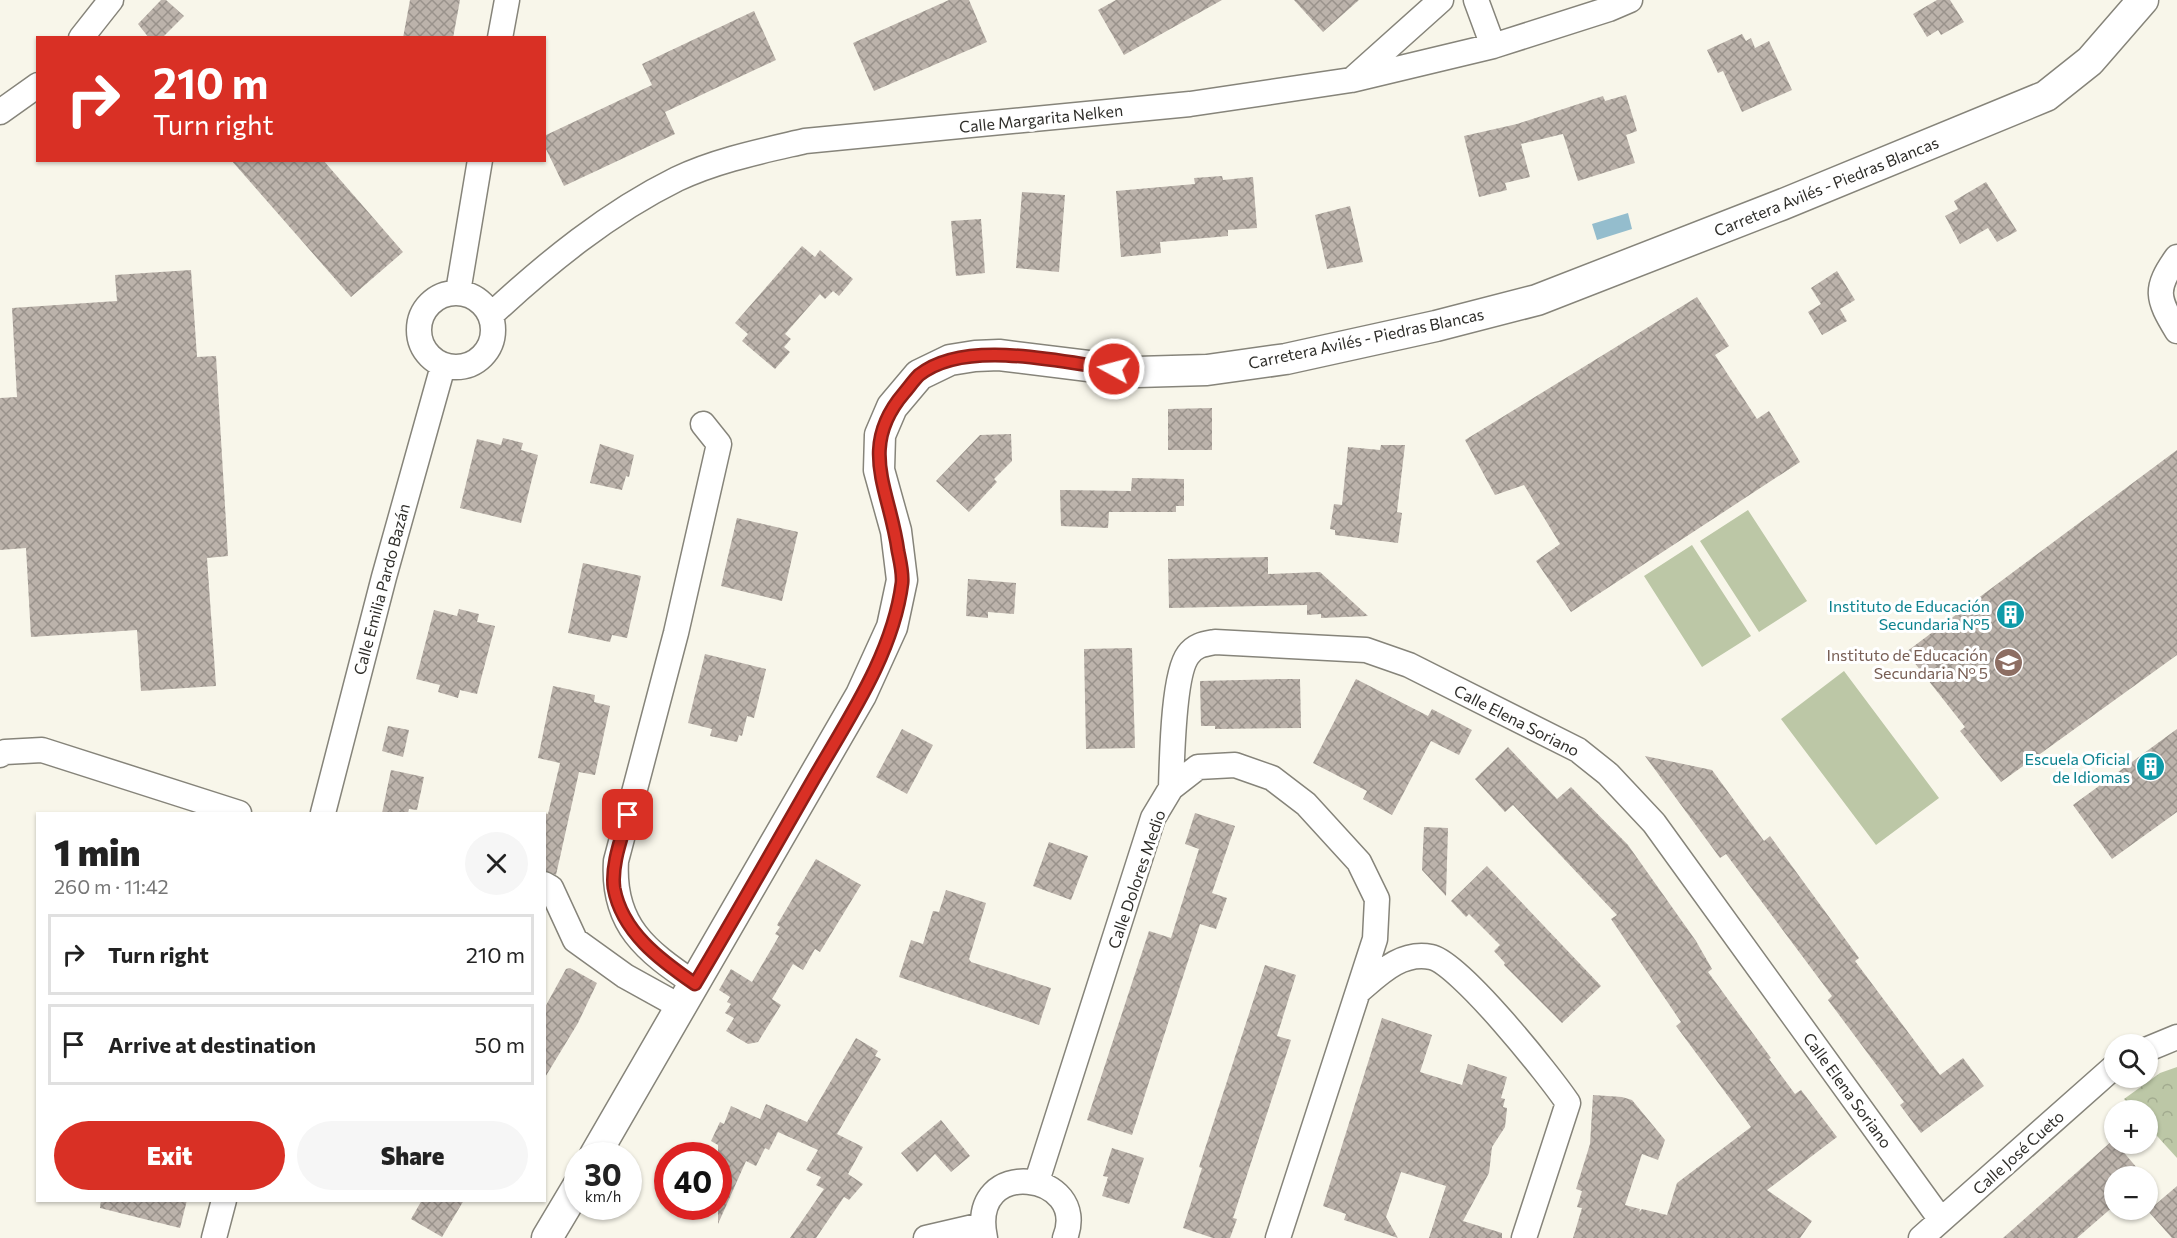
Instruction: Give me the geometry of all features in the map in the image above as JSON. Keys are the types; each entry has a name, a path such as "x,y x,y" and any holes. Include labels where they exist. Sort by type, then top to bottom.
{"street":[{"path":"83,36 111,0"},
{"path":"501,36 507,0"},
{"path":"1351,80 1441,0"},
{"path":"1476,0 1494,46"},
{"name":"Calle Margarita Nelken","path":"491,315 531,278 608,219 678,179 744,155 805,141 1190,104 1351,80 1494,46 1630,0"},
{"name":"Carretera Avilés - Piedras Blancas","path":"604,1142 861,695 892,627 902,580 896,531 879,470 880,435 892,407 920,375 950,360 999,355 1137,372 1207,370 1298,356 1436,326 1537,300 1803,196 2046,96 2090,61 2132,7"},
{"path":"0,112 36,85"},
{"path":"458,292 480,162"},
{"path":"2177,257 2162,277 2161,304 2177,331"},
{"path":"458,292 480,300 491,315 494,336 490,347 479,361 459,368 443,366 427,355 418,329 422,313 432,301 442,295 458,292"},
{"name":"Calle Emilia Pardo Bazán","path":"322,812 384,577 443,366"},
{"path":"688,996 665,963 627,926 614,887 616,861 676,633 719,444 704,424"},
{"name":"Calle Elena Soriano","path":"1170,788 1179,680 1186,657 1197,645 1215,642 1366,650 1409,665 1578,750 1608,774 1654,824 1941,1220"},
{"path":"0,755 5,752 42,750 236,812"},
{"name":"Calle Dolores Medio","path":"1037,1181 1154,818 1170,788 1198,766 1235,765 1272,778 1313,812 1359,862 1377,899 1375,939 1278,1238"},
{"path":"546,885 551,888 575,940 625,976 688,996"},
{"path":"1359,991 1391,964 1414,957 1432,957 1457,974 1556,1085 1568,1103 1524,1238"},
{"path":"2158,1045 2177,1037"},
{"name":"Calle José Cueto","path":"1921,1238 2104,1076"},
{"path":"926,1238 983,1231 986,1204 995,1191 1011,1182 1037,1181 1055,1192 1064,1204 1071,1236"},
{"path":"214,1238 223,1202"},
{"path":"547,1238 564,1209"}],"green space":[{"path":"1748,510 1807,601 1759,632 1700,541"},
{"path":"1692,545 1751,636 1702,667 1644,576"},
{"path":"1844,671 1939,798 1876,845 1781,719"},
{"path":"2177,1067 2177,1158 2158,1137 2158,1100 2124,1099 2139,1088 2158,1088 2160,1073"}],"water":[{"path":"1628,213 1632,229 1597,240 1592,224"}],"building":[{"path":"161,0 166,0 184,16 164,36 147,36 138,24"},
{"path":"410,0 460,0 453,36 403,36"},
{"path":"949,0 969,0 987,42 874,91 853,43"},
{"path":"1116,0 1222,0 1124,55 1098,10"},
{"path":"1294,0 1359,0 1323,32"},
{"path":"1937,0 1950,0 1964,22 1941,35 1938,30 1927,37 1913,14"},
{"path":"754,11 776,60 665,112 675,134 564,186 546,149 546,135 652,85 642,64"},
{"path":"1742,34 1746,41 1751,38 1755,48 1769,41 1792,90 1742,112 1723,71 1718,73 1707,50"},
{"path":"1626,95 1637,131 1626,135 1635,163 1578,181 1563,134 1521,144 1530,177 1505,183 1507,190 1479,197 1464,136 1517,124 1603,96 1605,101"},
{"path":"233,162 325,162 403,252 351,297"},
{"path":"1222,176 1223,180 1253,177 1257,228 1228,230 1228,236 1160,242 1161,253 1121,257 1116,191 1195,184 1194,178"},
{"path":"1986,182 2017,231 1997,242 1988,228 1960,244 1945,216 1958,209 1954,201"},
{"path":"1022,192 1065,195 1059,272 1016,268"},
{"path":"1350,206 1363,262 1327,269 1315,215"},
{"path":"981,219 985,273 956,276 951,221"},
{"path":"802,246 815,257 820,250 853,279 839,296 833,291 825,299 820,294 785,334 791,339 784,347 790,352 775,369 742,341 748,334 735,323"},
{"path":"191,270 197,357 216,356 228,556 207,558 216,686 141,691 137,630 31,637 26,548 0,550 0,398 17,397 12,308 117,301 115,275"},
{"path":"1837,271 1855,300 1840,309 1847,321 1822,335 1808,312 1821,304 1811,288"},
{"path":"1697,297 1729,346 1715,355 1757,419 1769,411 1800,462 1571,612 1536,561 1560,544 1524,485 1495,495 1465,440"},
{"path":"1212,408 1212,450 1168,450 1168,409"},
{"path":"1011,434 1012,461 994,479 997,482 969,512 936,481 980,435"},
{"path":"503,438 523,443 521,450 538,455 521,523 460,508 477,439 501,445"},
{"path":"600,444 634,455 629,477 626,476 622,490 590,483"},
{"path":"1381,445 1405,445 1397,512 1402,513 1398,543 1335,535 1335,530 1330,529 1334,504 1342,505 1348,447 1380,450"},
{"name":"Instituto de Educación Secundaria Nº5","path":"2177,450 2177,655 2001,782 1960,731 1965,727 1906,652"},
{"path":"1132,478 1184,479 1184,506 1176,506 1176,512 1109,512 1108,528 1061,526 1060,490 1131,491"},
{"path":"737,518 798,532 782,601 721,586"},
{"path":"1268,557 1268,574 1320,572 1368,616 1321,618 1321,614 1307,615 1307,605 1169,608 1168,559"},
{"path":"583,563 641,576 627,638 612,635 610,642 568,633"},
{"path":"968,579 1016,583 1014,614 988,612 988,618 966,616"},
{"path":"459,609 479,614 477,622 495,626 477,694 460,690 458,698 438,692 440,685 416,679 434,610 457,616"},
{"path":"1132,648 1135,748 1086,749 1084,649"},
{"path":"705,654 766,669 754,718 747,716 742,736 739,735 737,742 710,736 712,729 688,723"},
{"path":"1300,679 1301,728 1215,729 1215,726 1201,726 1200,681"},
{"path":"1356,679 1428,716 1432,709 1472,730 1459,755 1431,741 1392,815 1363,799 1367,791 1313,763"},
{"path":"553,686 595,695 594,702 610,706 595,775 579,772 556,875 546,871 546,814 548,814 560,763 538,758"},
{"path":"388,726 409,730 403,757 382,751"},
{"path":"902,729 933,745 907,794 876,777"},
{"name":"Escuela Oficial de Idiomas","path":"2177,729 2177,812 2112,859 2073,805"},
{"path":"1508,747 1557,799 1571,787 1628,845 1696,941 1712,969 1708,972 1771,1058 1769,1059 1795,1094 1801,1090 1837,1137 1767,1190 1812,1221 1800,1238 1573,1238 1582,1208 1577,1207 1582,1191 1576,1189 1590,1144 1593,1095 1632,1100 1665,1140 1658,1160 1642,1154 1625,1205 1640,1209 1639,1212 1642,1209 1667,1215 1677,1183 1751,1127 1676,1026 1681,1022 1611,919 1617,915 1513,805 1505,812 1475,779"},
{"path":"1645,756 1712,770 1764,841 1770,836 1859,958 1855,961 1940,1075 1963,1058 1984,1086 1921,1133 1900,1105 1904,1102 1828,1000 1832,996 1726,854 1720,858"},
{"path":"391,770 424,777 417,810 382,812"},
{"path":"1195,813 1235,826 1212,893 1227,898 1216,929 1200,924 1132,1135 1087,1120 1149,931 1171,938 1199,849 1185,844"},
{"path":"1424,827 1448,828 1446,896 1422,870"},
{"path":"1049,842 1088,856 1071,900 1033,886"},
{"path":"816,859 861,885 820,952 815,949 803,970 793,964 772,999 781,1005 758,1042 748,1044 726,1031 734,1018 725,1013 731,1004 727,1002 730,997 719,990 731,969 752,982 779,936 775,934 780,927 777,925"},
{"path":"1487,866 1601,986 1562,1023 1504,965 1505,963 1494,951 1500,945 1469,914 1466,917 1451,901"},
{"path":"946,890 986,903 969,959 971,962 1051,988 1039,1025 899,977 911,940 923,944 933,911 939,912"},
{"path":"1265,965 1296,975 1277,1036 1291,1040 1233,1218 1237,1219 1230,1238 1213,1238 1183,1228 1202,1168 1199,1167"},
{"path":"570,968 597,983 578,1023 546,1076 546,1005 566,969"},
{"path":"1382,1018 1432,1035 1420,1072 1462,1085 1468,1064 1507,1077 1501,1098 1505,1099 1503,1107 1507,1108 1505,1127 1492,1147 1489,1173 1463,1221 1502,1233 1502,1238 1429,1238 1446,1186 1401,1172 1386,1217 1398,1238 1344,1220 1346,1214 1323,1206"},
{"path":"856,1038 878,1051 875,1056 881,1059 837,1134 863,1147 848,1174 863,1184 849,1200 844,1197 816,1238 790,1238 824,1189 816,1185 821,1177 806,1170 818,1150 778,1132 769,1150 765,1148 756,1166 746,1161 732,1192 732,1142 711,1141 720,1122 724,1124 731,1106 760,1119 766,1104 807,1122"},
{"path":"941,1120 970,1156 951,1172 935,1154 917,1172 901,1153"},
{"path":"1112,1148 1144,1158 1129,1204 1102,1196 1108,1177 1103,1176"},
{"path":"2104,1148 2104,1154 2125,1154 2135,1166 2104,1166 2104,1215 2077,1238 2003,1238"},
{"path":"2177,1186 2177,1238 2172,1238 2156,1220 2158,1220 2158,1202"},
{"path":"101,1202 186,1202 180,1228 100,1208"},
{"path":"421,1202 463,1202 442,1237 411,1219"}],"place":[{"name":"Instituto de Educación Secundaria Nº5","path":"2011,614"},
{"name":"Instituto de Educación Secundaria Nº 5","path":"2009,663"},
{"name":"Escuela Oficial de Idiomas","path":"2151,767"}],"route":[{"path":"628,815 616,861 614,887 627,926 665,963 695,984 861,695 892,627 902,580 896,531 879,470 880,435 892,407 920,375 950,360 999,355 1114,369"}]}
